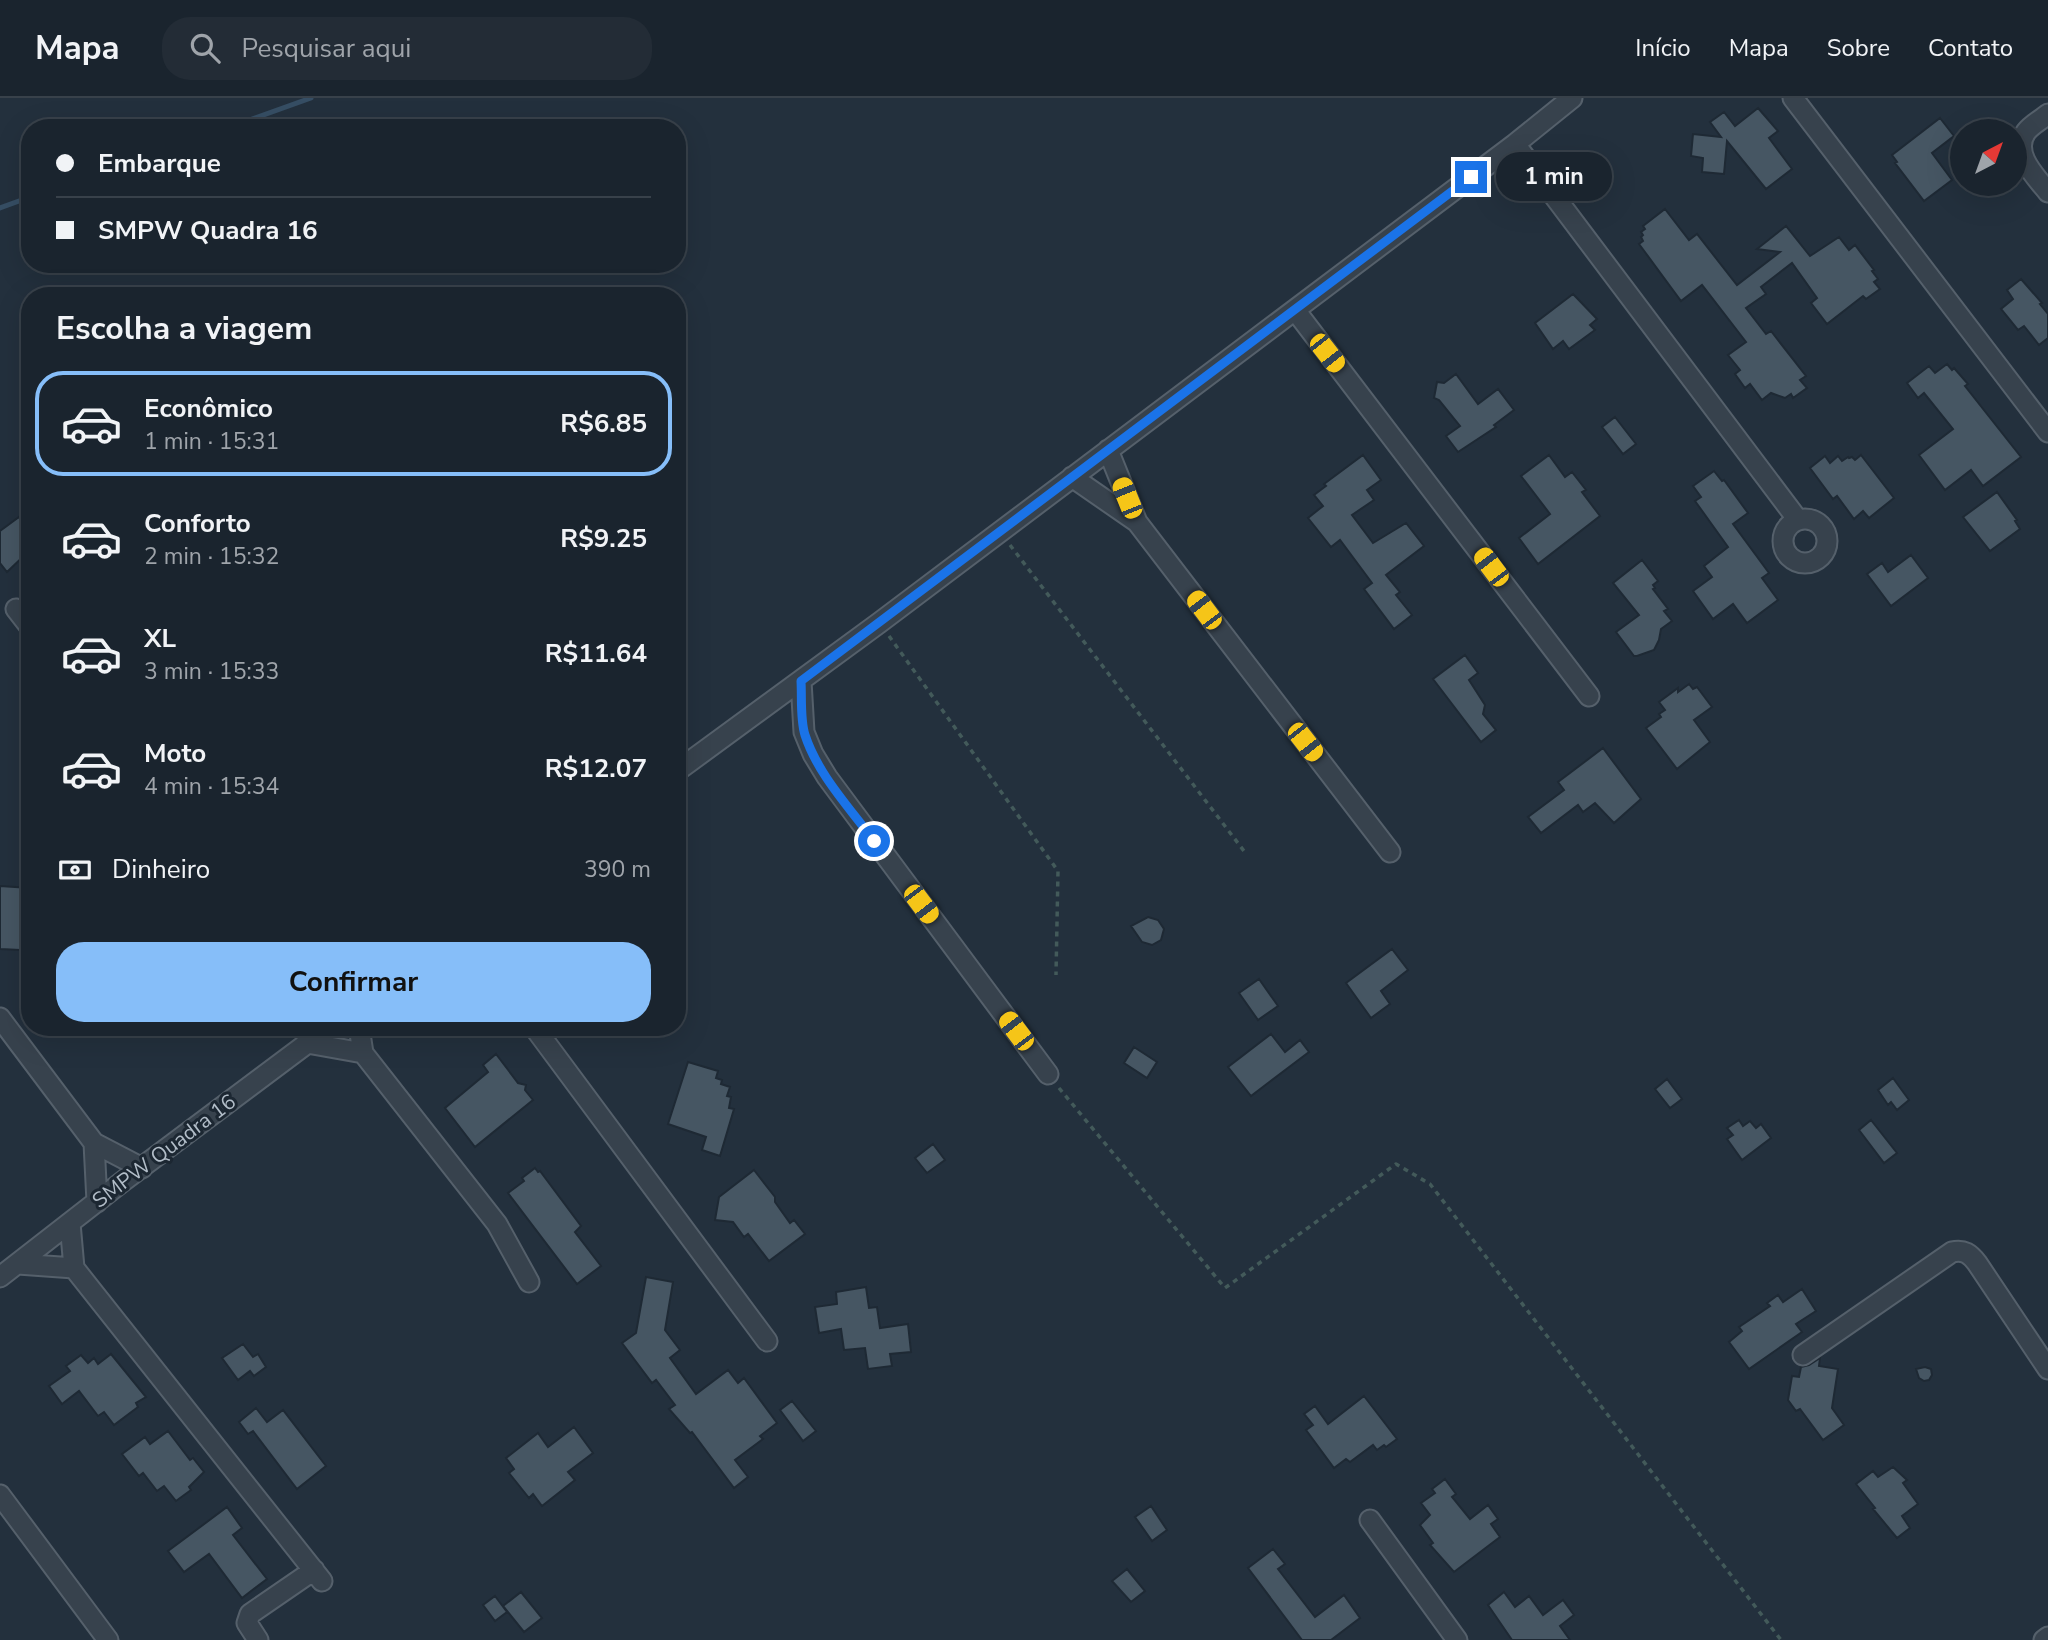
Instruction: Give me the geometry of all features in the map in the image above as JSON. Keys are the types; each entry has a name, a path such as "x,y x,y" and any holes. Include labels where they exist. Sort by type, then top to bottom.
{"street":[{"path":"686,764 879,623 1516,144 1572,98"},
{"path":"1793,98 2048,432"},
{"path":"2048,114 2027,131 2021,146 2024,161 2048,192"},
{"path":"1516,144 1798,520"},
{"path":"1295,310 1589,696"},
{"path":"1108,450 1137,522 1390,852"},
{"path":"1072,477 1137,522"},
{"path":"16,609 21,615"},
{"path":"801,681 804,732 827,777 1048,1074"},
{"path":"0,1018 94,1143 142,1168"},
{"name":"SMPW Quadra 16","path":"0,1277 142,1168 306,1036"},
{"path":"310,1036 363,1053"},
{"path":"360,1036 363,1053 497,1224 530,1282"},
{"path":"541,1036 767,1340"},
{"path":"94,1143 97,1202"},
{"path":"70,1223 74,1268 318,1576 250,1614 247,1623 258,1640"},
{"path":"1802,1355 1952,1252 1959,1250 1971,1255 1977,1263 2048,1369"},
{"path":"19,1264 74,1268"},
{"path":"0,1495 108,1640"},
{"path":"1370,1520 1457,1640"}],"path":[{"path":"1000,532 1244,851"},
{"path":"879,623 1058,871 1055,975"},
{"path":"1048,1074 1225,1288 1396,1164 1430,1184 1781,1640"}],"building":[{"path":"1758,108 1778,131 1769,138 1792,169 1766,189 1727,141 1724,174 1702,172 1703,158 1691,156 1693,134 1721,137 1710,122 1724,112 1735,126"},
{"path":"1940,118 1950,131 1950,139 1932,153 1950,177 1950,182 1924,201 1895,163 1897,162 1892,155"},
{"path":"1665,209 1689,240 1697,234 1737,285 1780,252 1757,249 1786,226 1810,256 1839,237 1849,250 1855,245 1874,270 1872,271 1878,279 1874,282 1880,289 1866,299 1863,296 1827,324 1811,303 1817,298 1792,263 1761,287 1766,294 1746,308 1766,334 1771,331 1806,376 1800,380 1807,388 1793,398 1791,394 1785,398 1771,393 1762,400 1750,384 1745,388 1735,374 1740,370 1728,355 1746,342 1702,285 1681,301 1639,244 1643,241 1643,226"},
{"path":"2021,279 2048,314 2048,338 2039,345 2024,326 2018,330 2001,309 2013,299 2007,290"},
{"path":"1573,294 1597,319 1590,325 1595,330 1569,349 1563,341 1553,349 1535,323"},
{"path":"1947,364 1968,384 1965,386 2021,457 1983,486 1971,470 1945,490 1919,455 1953,429 1924,393 1918,398 1907,383 1929,366 1935,373"},
{"path":"1456,374 1478,404 1498,389 1514,410 1494,425 1496,427 1458,452 1446,436 1460,426 1439,400 1434,398 1437,382 1444,383"},
{"path":"1615,417 1636,444 1623,454 1602,427"},
{"path":"1363,455 1381,480 1367,490 1374,500 1352,515 1373,543 1406,523 1424,546 1386,575 1400,592 1396,595 1412,615 1394,629 1364,589 1372,583 1340,540 1331,547 1308,518 1323,506 1314,495 1326,486 1324,484"},
{"path":"1549,455 1565,477 1572,472 1586,490 1582,492 1600,516 1538,564 1519,538 1550,514 1521,476"},
{"path":"1861,455 1894,498 1869,518 1863,511 1854,519 1837,496 1833,499 1810,468 1825,456 1830,463 1838,456 1842,461 1848,457 1855,460"},
{"path":"1714,471 1724,480 1748,513 1733,524 1769,573 1762,578 1778,600 1747,623 1733,604 1713,619 1693,591 1712,577 1704,566 1728,547 1695,501 1701,497 1693,486"},
{"path":"1997,492 2017,520 2015,521 2020,529 1990,551 1963,517"},
{"path":"19,517 21,520 21,559 7,572 0,563 0,531"},
{"path":"1911,555 1928,578 1891,606 1867,574 1882,563 1888,572"},
{"path":"1642,560 1658,581 1653,585 1653,589 1668,609 1664,611 1672,621 1661,629 1654,650 1634,656 1616,632 1639,615 1613,583"},
{"path":"1465,655 1478,673 1469,680 1485,705 1483,714 1496,730 1481,742 1433,679"},
{"path":"1689,684 1693,689 1697,687 1712,707 1694,720 1710,742 1677,769 1646,728 1661,717 1659,714 1665,710 1659,702 1678,688 1678,692"},
{"path":"1603,748 1641,799 1614,823 1595,803 1583,812 1578,805 1541,833 1528,817 1564,790 1558,782"},
{"path":"0,886 21,887 20,950 0,949"},
{"path":"1148,917 1158,920 1164,929 1161,940 1152,945 1142,942 1131,926"},
{"path":"1392,949 1408,970 1381,991 1390,1004 1371,1018 1346,983"},
{"path":"1259,979 1278,1006 1258,1020 1239,993"},
{"path":"1271,1034 1285,1052 1300,1040 1309,1052 1251,1096 1228,1067"},
{"path":"1134,1047 1157,1062 1147,1078 1124,1063"},
{"path":"496,1054 518,1083 526,1085 525,1090 533,1100 475,1147 445,1108 488,1072 483,1065"},
{"path":"688,1062 718,1071 716,1078 722,1080 721,1084 730,1087 727,1096 731,1097 729,1108 734,1109 720,1156 702,1150 706,1137 668,1124"},
{"path":"1893,1078 1909,1100 1897,1110 1891,1102 1888,1105 1878,1090"},
{"path":"1667,1079 1682,1099 1670,1108 1655,1089"},
{"path":"1739,1120 1743,1126 1750,1121 1756,1128 1761,1124 1771,1138 1742,1160 1727,1139 1733,1135 1727,1128"},
{"path":"1871,1120 1897,1153 1884,1163 1859,1130"},
{"path":"933,1144 945,1160 927,1173 915,1158"},
{"path":"535,1168 581,1226 575,1232 601,1266 577,1284 508,1193"},
{"path":"754,1170 775,1197 775,1202 790,1223 794,1220 805,1234 769,1261 748,1234 744,1237 733,1222 715,1220 719,1197"},
{"path":"646,1277 673,1282 665,1330 680,1350 670,1358 696,1394 728,1370 738,1383 744,1378 777,1423 760,1436 763,1439 735,1460 748,1477 734,1488 692,1432 690,1433 669,1409 675,1405 656,1380 652,1383 622,1343 636,1333"},
{"path":"866,1287 869,1308 877,1307 880,1328 908,1324 911,1352 890,1354 892,1366 868,1369 865,1348 844,1350 841,1329 819,1333 815,1307 837,1304 836,1292"},
{"path":"1802,1289 1816,1311 1796,1324 1802,1332 1749,1369 1729,1342 1742,1331 1739,1327 1770,1306 1767,1303 1778,1295 1783,1302"},
{"path":"243,1344 253,1357 258,1354 266,1367 254,1376 250,1371 238,1380 222,1358"},
{"path":"111,1354 146,1397 136,1403 138,1407 114,1425 104,1412 98,1416 79,1391 62,1404 49,1386 70,1371 66,1366 81,1355 88,1363 94,1358 98,1364"},
{"path":"1820,1358 1819,1366 1838,1369 1832,1408 1844,1425 1823,1440 1800,1409 1796,1411 1788,1400 1792,1376 1799,1377 1801,1367"},
{"path":"1916,1369 1931,1369 1932,1375 1929,1380 1924,1381 1919,1378"},
{"path":"1364,1396 1397,1439 1377,1450 1373,1445 1350,1462 1346,1459 1334,1468 1306,1430 1313,1425 1304,1414 1315,1406 1328,1424"},
{"path":"792,1401 816,1431 803,1441 780,1410"},
{"path":"256,1408 267,1422 283,1410 326,1466 297,1489 253,1431 248,1434 239,1422"},
{"path":"574,1427 593,1453 568,1472 575,1480 542,1506 533,1494 529,1498 509,1473 514,1469 506,1458 538,1433 548,1447"},
{"path":"168,1431 190,1460 193,1458 204,1472 189,1487 191,1490 176,1501 164,1486 157,1491 143,1473 139,1476 122,1454 145,1437 150,1444"},
{"path":"1893,1467 1907,1480 1903,1483 1918,1504 1902,1516 1910,1528 1897,1538 1856,1484 1873,1471 1878,1477"},
{"path":"1445,1479 1456,1494 1452,1497 1470,1519 1488,1505 1498,1519 1491,1524 1500,1537 1454,1572 1430,1545 1433,1543 1420,1525 1430,1515 1421,1503 1435,1493 1432,1489"},
{"path":"1151,1506 1167,1530 1152,1541 1135,1517"},
{"path":"227,1507 242,1528 233,1535 267,1579 242,1598 209,1554 184,1572 168,1551"},
{"path":"1273,1549 1285,1564 1278,1569 1315,1617 1344,1595 1360,1618 1331,1640 1302,1640 1248,1568"},
{"path":"1127,1569 1145,1591 1131,1602 1112,1581"},
{"path":"521,1592 542,1618 524,1632 503,1606"},
{"path":"1504,1592 1515,1607 1529,1596 1543,1615 1563,1600 1574,1615 1560,1626 1570,1640 1512,1640 1488,1605"},
{"path":"495,1596 507,1612 495,1621 483,1605"}],"waterway":[{"path":"252,119 311,98"},
{"path":"0,208 21,200"}],"route":[{"path":"874,841 813,754 804,732 801,681 1471,177"}]}
